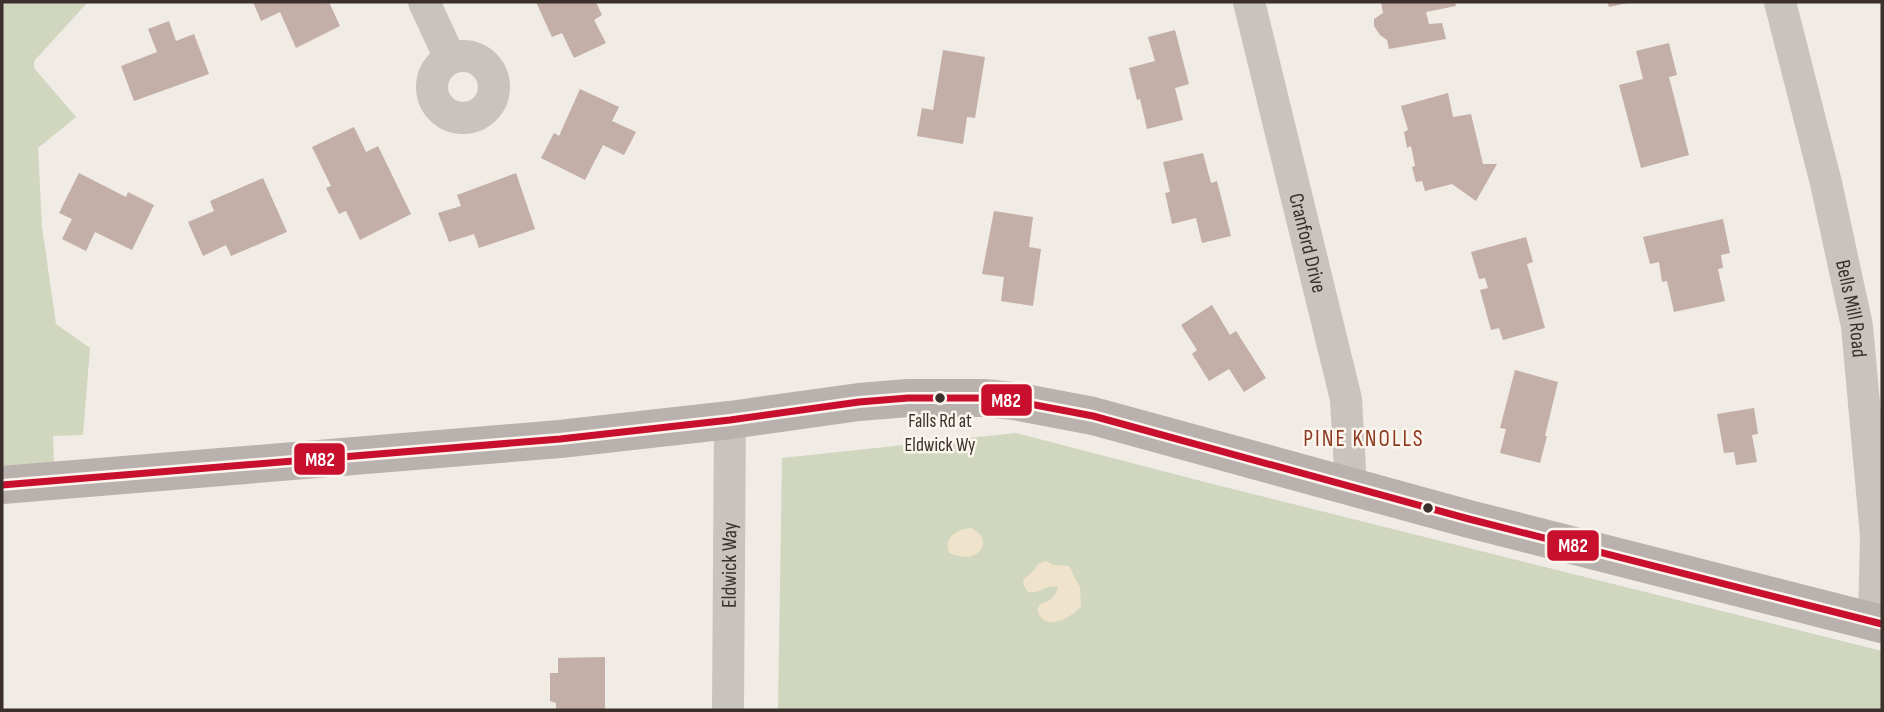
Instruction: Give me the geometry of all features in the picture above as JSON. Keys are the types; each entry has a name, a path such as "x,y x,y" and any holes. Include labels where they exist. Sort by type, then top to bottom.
{"main road":[{"path":"2,485 560,439 859,402 908,398 984,398 1093,416 1469,519 1878,623"}],"street":[{"path":"424,2 450,58"},
{"name":"Cranford Drive","path":"1249,2 1346,399 1352,487"},
{"name":"Bells Mill Road","path":"1780,2 1826,183 1857,326 1876,536 1878,623"},
{"name":"Eldwick Way","path":"728,710 730,420"}],"green space":[{"path":"2,2 88,2 34,61 34,68 76,117 38,148 42,227 56,324 90,348 83,435 53,436 54,466 2,469"},
{"path":"1016,433 1882,651 1882,710 778,710 782,458"}],"sand":[{"path":"972,528 983,540 980,550 967,557 949,553 950,538 961,530"},
{"path":"1046,561 1053,565 1069,566 1080,587 1081,606 1064,619 1051,622 1040,616 1037,609 1040,604 1052,598 1058,587 1028,592 1023,580 1038,564"}],"building":[{"path":"253,2 329,2 340,26 296,48 280,12 261,21"},
{"path":"536,2 596,2 602,15 594,20 606,43 574,58 562,33 552,37"},
{"path":"1381,2 1455,2 1456,6 1426,12 1429,24 1442,23 1446,39 1389,49 1387,40 1374,26 1374,19 1383,13"},
{"path":"1607,2 1627,2 1628,3 1609,7"},
{"path":"169,21 176,41 194,34 209,74 134,101 121,66 157,52 148,29"},
{"path":"1175,30 1189,84 1175,88 1183,120 1147,129 1129,68 1155,61 1148,37"},
{"path":"1669,43 1677,75 1669,77 1689,155 1641,168 1619,85 1643,79 1636,51"},
{"path":"943,50 985,57 975,118 967,117 963,144 917,136 922,108 933,110"},
{"path":"580,89 619,107 612,121 636,132 624,155 603,145 585,180 541,158 554,133 559,136"},
{"path":"1448,93 1453,117 1471,114 1483,164 1497,164 1476,201 1452,184 1425,191 1422,181 1416,182 1411,146 1407,148 1404,132 1408,130 1401,106"},
{"path":"354,127 366,152 378,146 411,214 360,240 346,211 339,214 326,188 331,186 312,147"},
{"path":"1203,153 1211,183 1217,181 1231,236 1202,243 1196,218 1172,224 1165,193 1170,192 1163,162"},
{"path":"79,173 126,197 128,192 154,205 132,250 95,232 86,251 62,239 72,219 59,213"},
{"path":"516,173 535,229 479,248 474,234 449,242 438,213 461,206 457,195"},
{"path":"263,178 287,232 231,256 226,245 203,256 188,222 214,211 210,201"},
{"path":"994,211 1033,217 1029,247 1041,249 1033,306 1001,301 1004,277 982,274"},
{"path":"1723,219 1730,253 1721,255 1723,268 1718,269 1725,301 1674,312 1667,281 1662,282 1659,262 1650,264 1643,237"},
{"path":"1526,237 1533,262 1527,264 1545,328 1503,340 1499,328 1491,330 1480,290 1488,288 1485,278 1479,279 1471,252"},
{"path":"1212,305 1230,335 1236,331 1266,378 1244,392 1229,369 1209,381 1192,354 1197,350 1181,325"},
{"path":"1515,370 1558,382 1540,463 1500,453 1506,429 1500,428"},
{"path":"1754,408 1758,434 1752,435 1757,462 1736,465 1734,452 1724,453 1717,414"},
{"path":"605,657 605,710 556,710 556,703 550,701 550,673 558,673 558,658"}],"transit line":[{"name":"M82","path":"2,485 560,439 859,402 908,398 984,398 1093,416 1469,519 1882,624"}],"place":[{"name":"Falls Rd at Eldwick Wy","path":"940,398"}],"district":[{"name":"PINE KNOLLS","path":"1364,438"}]}
